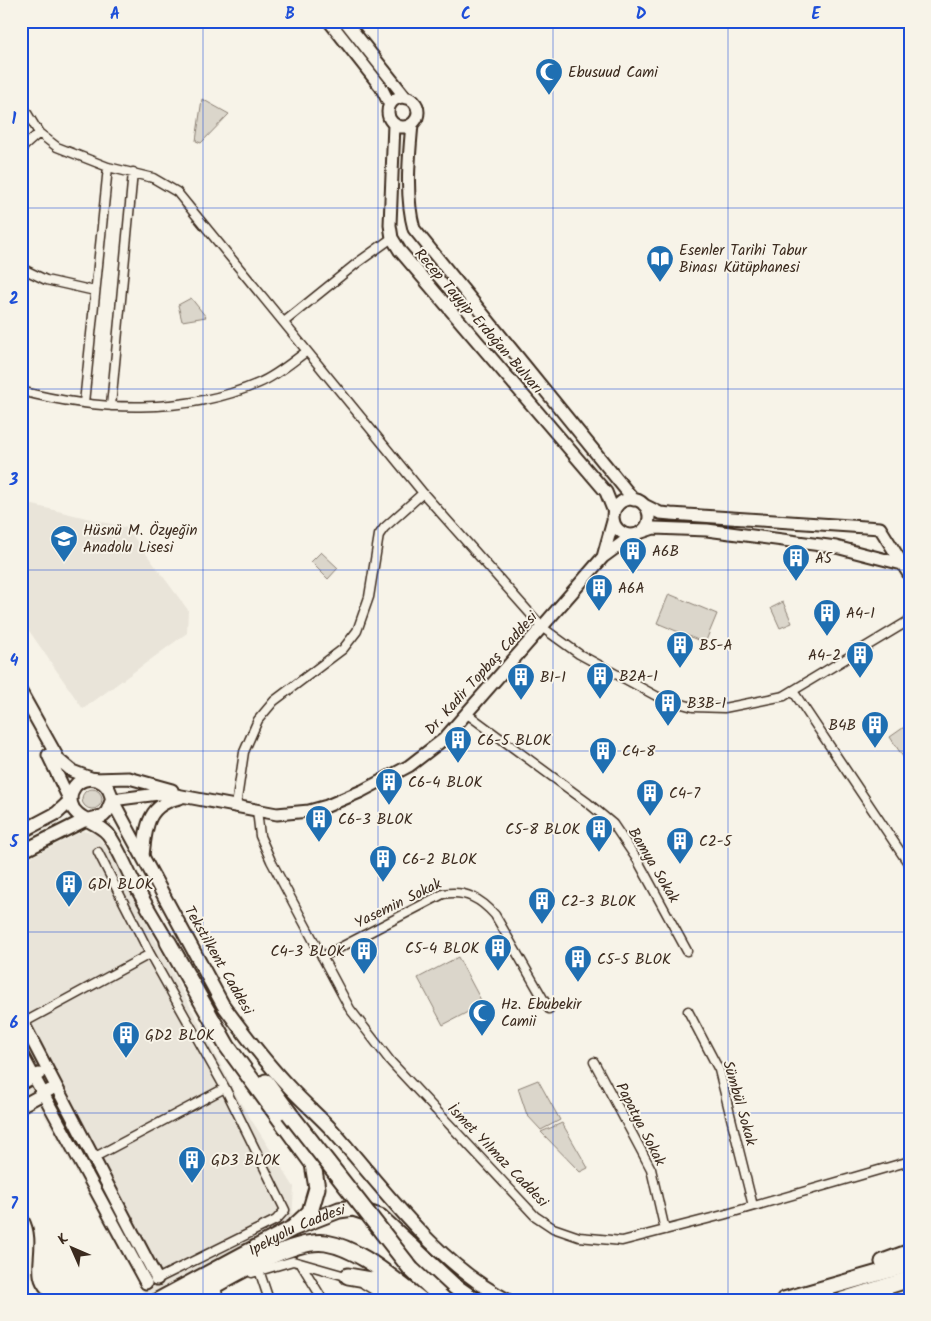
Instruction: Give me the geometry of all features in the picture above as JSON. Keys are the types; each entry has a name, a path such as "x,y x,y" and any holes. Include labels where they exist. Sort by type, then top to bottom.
{"highway":[{"path":"168,942 234,1040 290,1113 411,1268 444,1300"},
{"path":"168,942 228,1046 312,1164 317,1188 310,1212 293,1228"},
{"name":"İpekyolu Caddesi","path":"159,1300 293,1228 339,1210 353,1208 380,1217 454,1286 474,1300"},
{"path":"21,1221 26,1251 24,1274 26,1284 37,1300"},
{"name":"İpekyolu Caddesi","path":"188,1300 288,1248 312,1243 325,1243 356,1254 421,1300"},
{"path":"784,1300 910,1252"},
{"path":"811,1291 910,1264"},
{"path":"348,1276 371,1280 409,1300"},
{"path":"843,1300 910,1279"},
{"path":"866,1300 910,1288"}],"main road":[{"name":"Tekstilkent Caddesi","path":"93,779 105,783 109,788 112,800 223,1005 245,1036 408,1218 466,1274 508,1300"},
{"path":"21,832 56,813 70,801 73,789 77,784 93,779"},
{"path":"21,852 83,821 97,819 107,812 112,800"},
{"path":"70,801 79,816 91,820 108,834 168,942"}],"street":[{"path":"329,21 381,87 390,106"},
{"path":"345,21 406,98 415,104 417,109 415,120 412,124 400,127 394,124 388,114 390,106 396,99 406,98"},
{"path":"21,103 39,132 57,147 108,167 153,178 177,192 423,493 543,628 579,654 660,698 685,704 724,708 784,696 910,620"},
{"path":"284,322 357,263 392,238 390,225 394,124"},
{"name":"Recep Tayyip Erdoğan Bulvarı","path":"412,124 409,153 411,217 414,229 639,502"},
{"path":"21,149 39,132"},
{"path":"84,403 108,167"},
{"path":"111,406 133,172"},
{"name":"Recep Tayyip Erdoğan Bulvarı","path":"392,238 400,251 606,492 614,516"},
{"path":"21,268 46,280 95,291"},
{"path":"21,391 60,401 111,406 158,406 215,397 261,383 307,351"},
{"path":"236,806 244,752 258,720 274,701 343,649 358,631 369,596 380,535 384,528 423,493"},
{"path":"602,557 614,516 623,501 639,502 660,513 880,528 910,576"},
{"path":"602,557 636,534 649,521 639,502"},
{"path":"614,516 623,533 636,534 654,528 707,530 836,547 902,564"},
{"name":"Dr. Kadir Topbaş Caddesi","path":"192,796 276,814 309,811 327,806 362,791 409,766 444,739 543,628 602,557"},
{"path":"793,691 910,866"},
{"name":"Tekstilkent Caddesi","path":"21,692 59,760 72,771 93,779"},
{"path":"21,705 70,801"},
{"name":"Bamya Sokak","path":"466,713 588,803 613,824 638,861 687,951"},
{"path":"93,779 129,778 192,796"},
{"path":"112,800 154,794 192,796"},
{"path":"143,856 146,830 154,811 164,802 192,796"},
{"name":"İsmet Yılmaz Caddesi","path":"257,810 260,838 350,1009 391,1062 535,1216 553,1228 579,1238 622,1240 753,1206 910,1161"},
{"path":"21,1053 146,1283 276,1220 285,1210 225,1088 150,954 98,852"},
{"name":"Yasemin Sokak","path":"322,957 443,894 454,892 468,894 484,903 496,915 550,1008"},
{"path":"150,954 22,1022 49,1068 157,1279"},
{"name":"Sümbül Sokak","path":"688,1011 718,1070 753,1206"},
{"name":"Papatya Sokak","path":"594,1062 651,1169 665,1230"},
{"path":"21,1084 49,1068"},
{"path":"21,1106 57,1086"},
{"path":"81,1164 225,1088"},
{"path":"199,1300 259,1270 293,1261 348,1276 380,1297 390,1300"},
{"path":"302,1264 323,1300"},
{"path":"259,1270 268,1300"},
{"path":"217,1291 219,1300"}],"shaded area":[{"path":"202,99 229,114 201,143 196,141"},
{"path":"191,298 206,317 182,321 178,305"},
{"path":"21,502 127,528 188,610 187,633 83,709 21,619"},
{"path":"321,552 338,568 328,579 311,562"},
{"path":"669,594 717,614 705,643 657,623"},
{"path":"783,602 792,623 780,628 771,608"},
{"path":"910,723 910,766 909,766 890,737"},
{"path":"92,789 99,792 102,799 99,806 92,809 85,806 82,799 85,792"},
{"path":"83,831 96,834 110,853 240,1102 294,1187 292,1221 171,1287 145,1296 37,1102 21,1111 21,862"},
{"path":"458,957 483,1004 443,1025 418,978"},
{"path":"538,1080 560,1120 541,1130 527,1115 518,1088"},
{"path":"562,1123 588,1168 580,1172 541,1132"}],"place":[{"name":"Ebusuud Cami","path":"549,96"},
{"name":"Esenler Tarihi Tabur Binası Kütüphanesi","path":"660,283"},
{"name":"Hüsnü M. Özyeğin Anadolu Lisesi","path":"64,563"},
{"name":"A6B","path":"633,575"},
{"name":"A5","path":"796,582"},
{"name":"A6A","path":"599,612"},
{"name":"A4-1","path":"827,637"},
{"name":"B5-A","path":"680,669"},
{"name":"A4-2","path":"860,679"},
{"name":"B2A-1","path":"600,700"},
{"name":"B1-1","path":"521,701"},
{"name":"B3B-1","path":"668,727"},
{"name":"B4B","path":"875,749"},
{"name":"C6-5 BLOK","path":"458,764"},
{"name":"C4-8","path":"603,775"},
{"name":"C6-4 BLOK","path":"389,806"},
{"name":"C4-7","path":"650,817"},
{"name":"C6-3 BLOK","path":"319,843"},
{"name":"C5-8 BLOK","path":"599,853"},
{"name":"C2-5","path":"680,865"},
{"name":"C6-2 BLOK","path":"383,883"},
{"name":"GD1 BLOK","path":"69,908"},
{"name":"C2-3 BLOK","path":"542,925"},
{"name":"C5-4 BLOK","path":"498,972"},
{"name":"C4-3 BLOK","path":"364,975"},
{"name":"C5-5 BLOK","path":"578,983"},
{"name":"Hz. Ebubekir Camii","path":"482,1037"},
{"name":"GD2 BLOK","path":"126,1059"},
{"name":"GD3 BLOK","path":"192,1184"}]}
